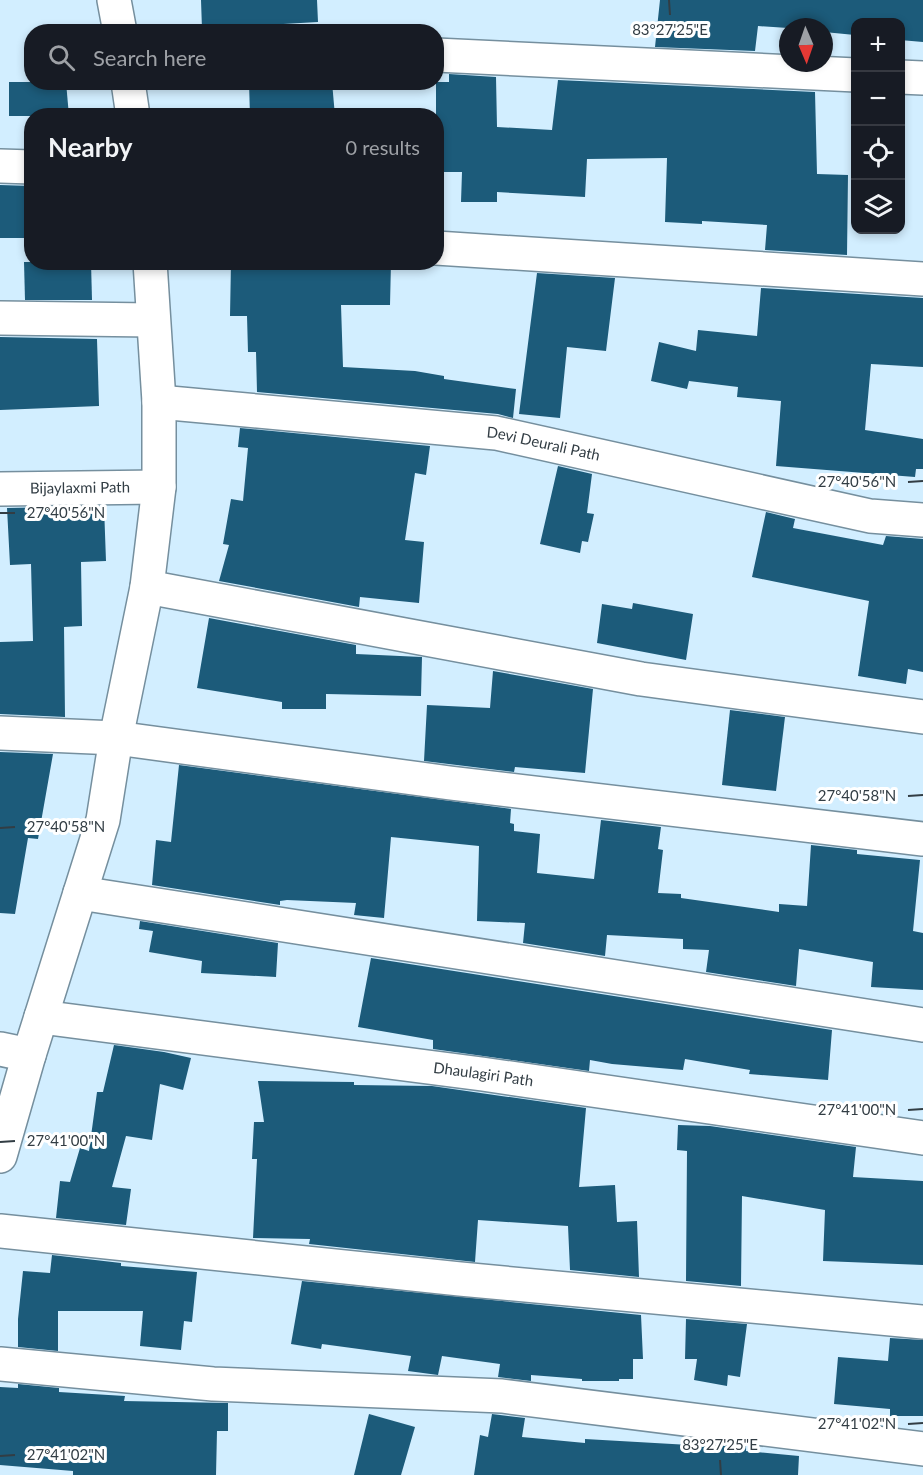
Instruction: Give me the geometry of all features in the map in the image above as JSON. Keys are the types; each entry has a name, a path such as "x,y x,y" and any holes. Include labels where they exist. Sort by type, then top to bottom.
{"street":[{"path":"114,0 118,24"},
{"path":"444,55 851,75"},
{"path":"905,77 923,78"},
{"path":"129,90 132,108"},
{"path":"0,166 24,167"},
{"path":"444,249 923,279"},
{"path":"0,1156 14,1052 41,1017 103,819 116,738 147,587 159,488 159,402 150,270"},
{"path":"0,318 153,320"},
{"name":"Devi Deurali Path","path":"159,402 496,433 870,516 923,520"},
{"name":"Bijaylaxmi Path","path":"0,489 159,488"},
{"path":"147,587 641,679 923,717"},
{"path":"0,733 116,738 450,783 923,839"},
{"path":"80,893 923,1025"},
{"name":"Dhaulagiri Path","path":"41,1017 482,1074 923,1138"},
{"path":"0,1231 460,1279 923,1322"},
{"path":"0,1364 213,1384 502,1396 923,1449"}],"building":[{"path":"201,0 317,0 318,22 202,24"},
{"path":"660,0 923,0 923,42 905,40 905,18 851,18 851,35 833,33 833,18 779,18 779,27 758,26 755,51 655,47"},
{"path":"449,74 496,77 497,127 552,130 558,80 815,92 817,174 848,175 847,255 765,250 767,225 702,221 702,224 665,222 667,158 587,159 585,197 497,192 497,202 461,202 462,172 444,172 444,108 436,108 436,90 444,90 444,82 449,82"},
{"path":"9,82 24,82 24,90 67,90 68,108 24,108 24,116 9,116"},
{"path":"249,90 333,90 334,108 250,108"},
{"path":"0,185 24,186 24,238 0,238"},
{"path":"24,270 91,270 92,300 25,300"},
{"path":"231,270 391,270 390,305 341,305 343,367 415,371 444,376 444,379 516,389 513,418 498,414 257,392 256,352 248,352 247,316 230,316"},
{"path":"537,273 615,278 606,351 567,347 560,418 519,414"},
{"path":"761,288 923,298 923,367 871,364 865,430 923,439 923,469 916,469 915,477 776,466 781,401 737,397 738,387 689,381 687,389 651,381 659,342 696,351 698,330 757,336"},
{"path":"0,337 97,339 99,406 0,410"},
{"path":"240,428 430,446 426,475 415,473 405,540 424,542 419,603 360,597 359,607 219,581 229,545 223,544 231,499 243,501 248,448 238,447"},
{"path":"558,466 592,474 587,513 594,514 588,542 582,541 580,553 540,544"},
{"path":"104,506 106,561 81,562 82,626 64,627 65,717 0,714 0,642 33,641 31,564 10,565 7,508"},
{"path":"766,512 795,519 793,528 883,545 886,536 923,539 923,672 908,669 906,684 858,676 869,601 752,577"},
{"path":"633,603 693,614 686,660 597,643 602,604 632,609"},
{"path":"209,618 356,645 356,654 422,657 421,696 326,694 326,709 282,709 282,702 197,688"},
{"path":"493,671 593,689 585,773 515,767 514,772 424,761 427,705 490,708"},
{"path":"730,710 785,717 776,791 722,785"},
{"path":"0,752 53,754 38,839 28,838 15,914 0,913"},
{"path":"179,765 511,809 510,823 514,824 514,831 540,834 537,873 594,879 601,820 661,827 658,849 663,850 658,893 681,894 681,898 779,912 779,904 807,906 811,845 857,850 857,854 920,860 913,931 923,933 923,990 871,987 873,962 799,949 796,986 706,972 709,950 683,949 683,939 607,935 605,956 523,943 525,923 477,921 479,846 391,837 384,918 354,915 356,903 287,900 280,901 280,905 152,885 156,840 171,842"},
{"path":"140,921 278,943 276,977 201,973 202,961 149,952 153,931 139,929"},
{"path":"371,958 832,1030 828,1080 749,1074 750,1070 685,1059 683,1070 590,1060 589,1071 433,1049 433,1040 358,1027"},
{"path":"114,1045 191,1058 183,1090 160,1084 152,1140 126,1136 112,1187 131,1189 126,1225 56,1218 60,1181 70,1182 80,1148 89,1151 97,1092 103,1092"},
{"path":"258,1081 432,1086 586,1108 579,1187 615,1185 617,1222 637,1221 639,1277 570,1270 568,1226 478,1220 475,1262 309,1244 310,1239 253,1238 257,1159 252,1159 254,1122 264,1122"},
{"path":"678,1125 710,1126 856,1147 853,1177 923,1181 923,1265 823,1261 825,1210 742,1196 741,1286 686,1281 687,1151 677,1150"},
{"path":"52,1255 121,1263 121,1266 197,1272 192,1322 184,1321 181,1350 140,1346 143,1311 58,1311 58,1351 18,1347 18,1319 23,1271 50,1273"},
{"path":"302,1281 641,1315 643,1359 633,1359 633,1379 619,1379 619,1381 582,1381 582,1379 531,1375 531,1381 498,1377 500,1364 442,1356 438,1375 408,1371 411,1356 322,1344 321,1349 291,1344"},
{"path":"686,1319 747,1324 740,1377 728,1375 727,1386 694,1380 697,1359 685,1359"},
{"path":"890,1338 923,1340 923,1416 890,1416 890,1409 834,1404 838,1357 888,1361"},
{"path":"18,1384 59,1388 59,1392 125,1396 124,1401 228,1403 228,1431 217,1431 216,1475 73,1475 73,1471 0,1465 0,1387 18,1388"},
{"path":"369,1414 415,1427 401,1475 354,1475"},
{"path":"492,1414 525,1418 522,1437 585,1443 585,1439 707,1446 707,1441 746,1446 746,1451 799,1456 798,1475 474,1475 480,1435 488,1437"}]}
